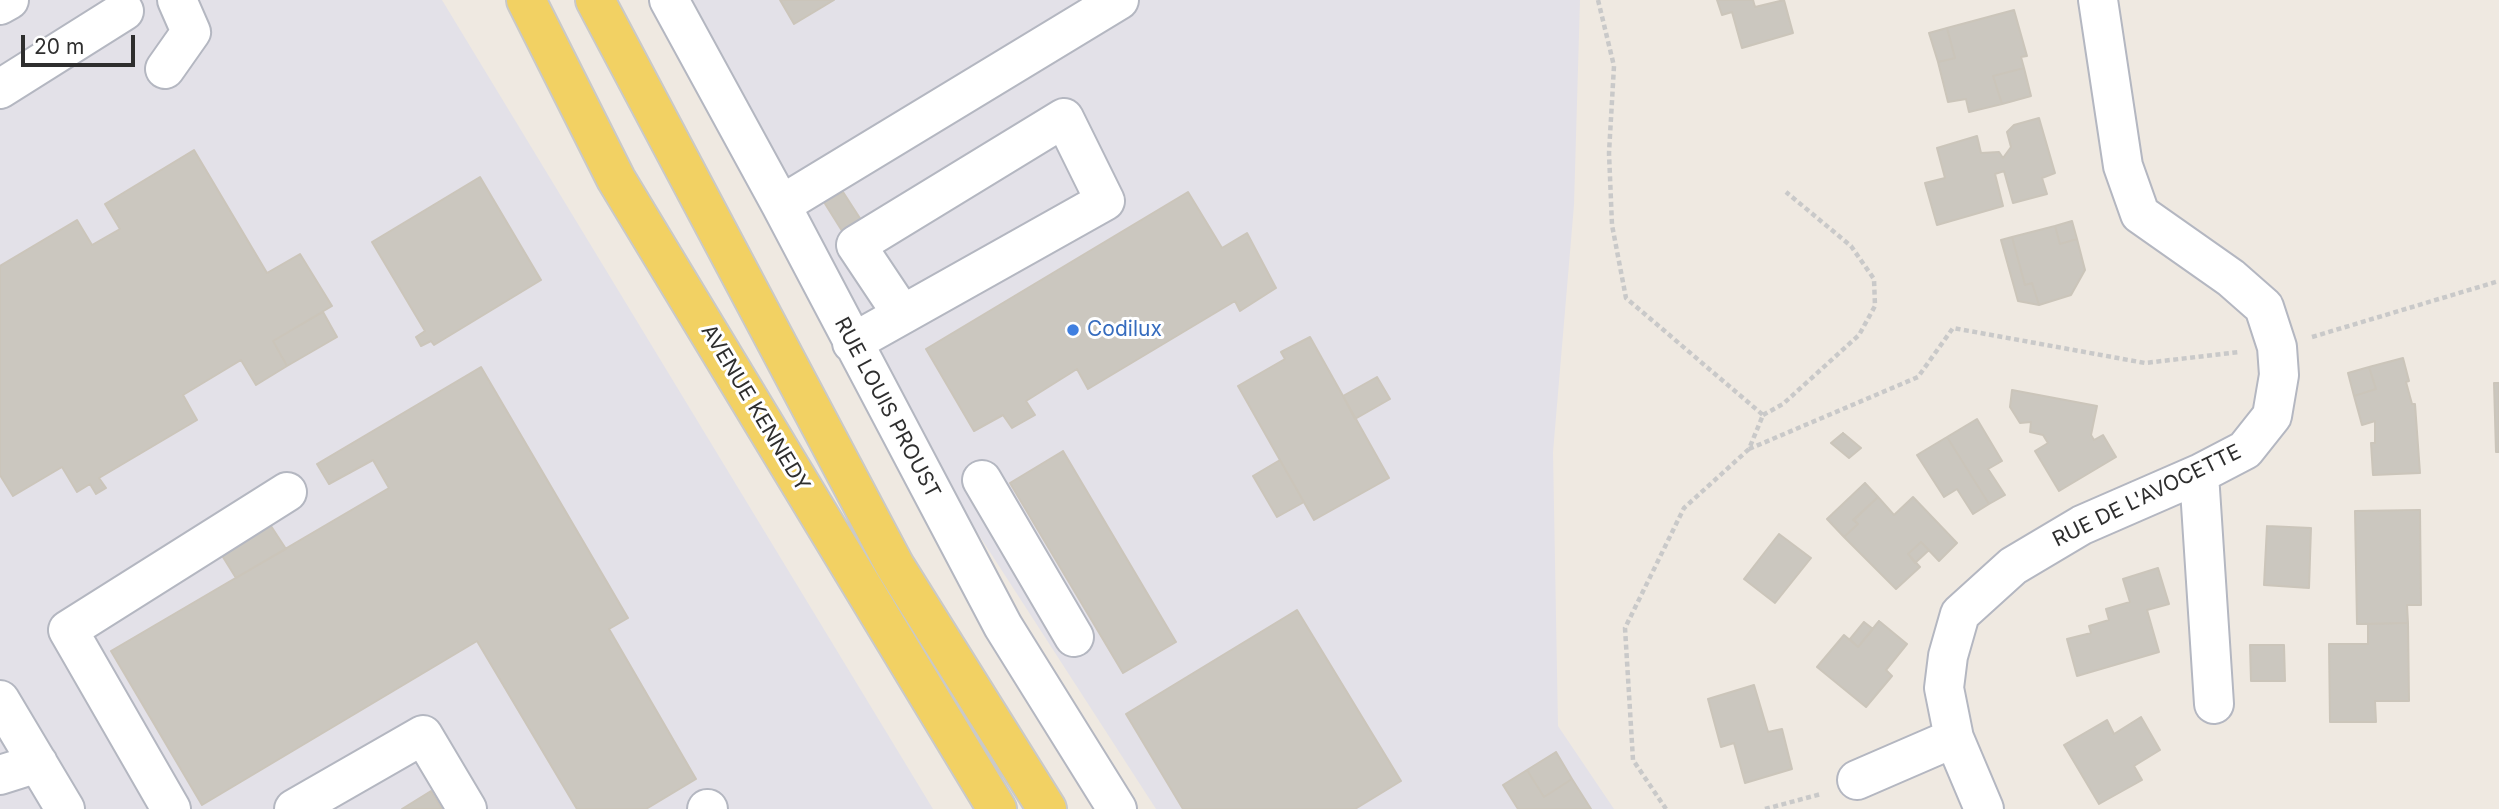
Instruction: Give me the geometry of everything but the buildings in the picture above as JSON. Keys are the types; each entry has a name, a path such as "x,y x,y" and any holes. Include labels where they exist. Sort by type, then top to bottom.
{"main road":[{"name":"AVENUE KENNEDY","path":"526,0 616,179 997,809"},
{"path":"594,0 895,566 1047,809"}],"street":[{"path":"0,5 9,0"},
{"path":"164,69 191,32 177,0"},
{"name":"RUE LOUIS PROUST","path":"669,0 781,205 1003,626 1117,809"},
{"path":"781,205 1119,0"},
{"name":"RUE DE L'AVOCETTE","path":"1983,809 1954,738 1944,688 1948,656 1960,614 2013,566 2081,525 2199,474 2245,450 2272,416 2279,375 2260,349 2264,307 2231,278 2140,214 2123,166 2098,0"},
{"path":"0,89 124,11"},
{"path":"852,343 1105,201 1064,118 856,245 902,314"},
{"path":"2199,474 2214,704"},
{"path":"982,480 1074,637"},
{"path":"171,809 68,631 287,492"},
{"path":"0,700 65,809"},
{"path":"294,809 423,735 467,809"},
{"path":"1857,780 1954,738"},
{"path":"0,775 38,763"}],"path":[{"path":"1598,0 1614,66 1609,153 1612,225 1626,298 1763,415"},
{"path":"1749,449 1763,415 1783,404 1859,335 1875,306 1874,279 1851,246 1786,192"},
{"path":"1666,809 1633,760 1625,628 1684,508 1749,449 1918,377 1953,328 2145,363 2260,349 2499,281"},
{"path":"2234,340 2260,349"},
{"path":"2241,364 2260,349"},
{"path":"1765,809 1846,788 1857,780"}],"shaded area":[{"path":"0,0 442,0 933,809 0,809"},
{"path":"691,0 1580,0 1574,205 1553,452 1558,726 1614,809 1156,809 944,481"}],"place":[{"name":"Codilux","path":"1073,330"}]}
